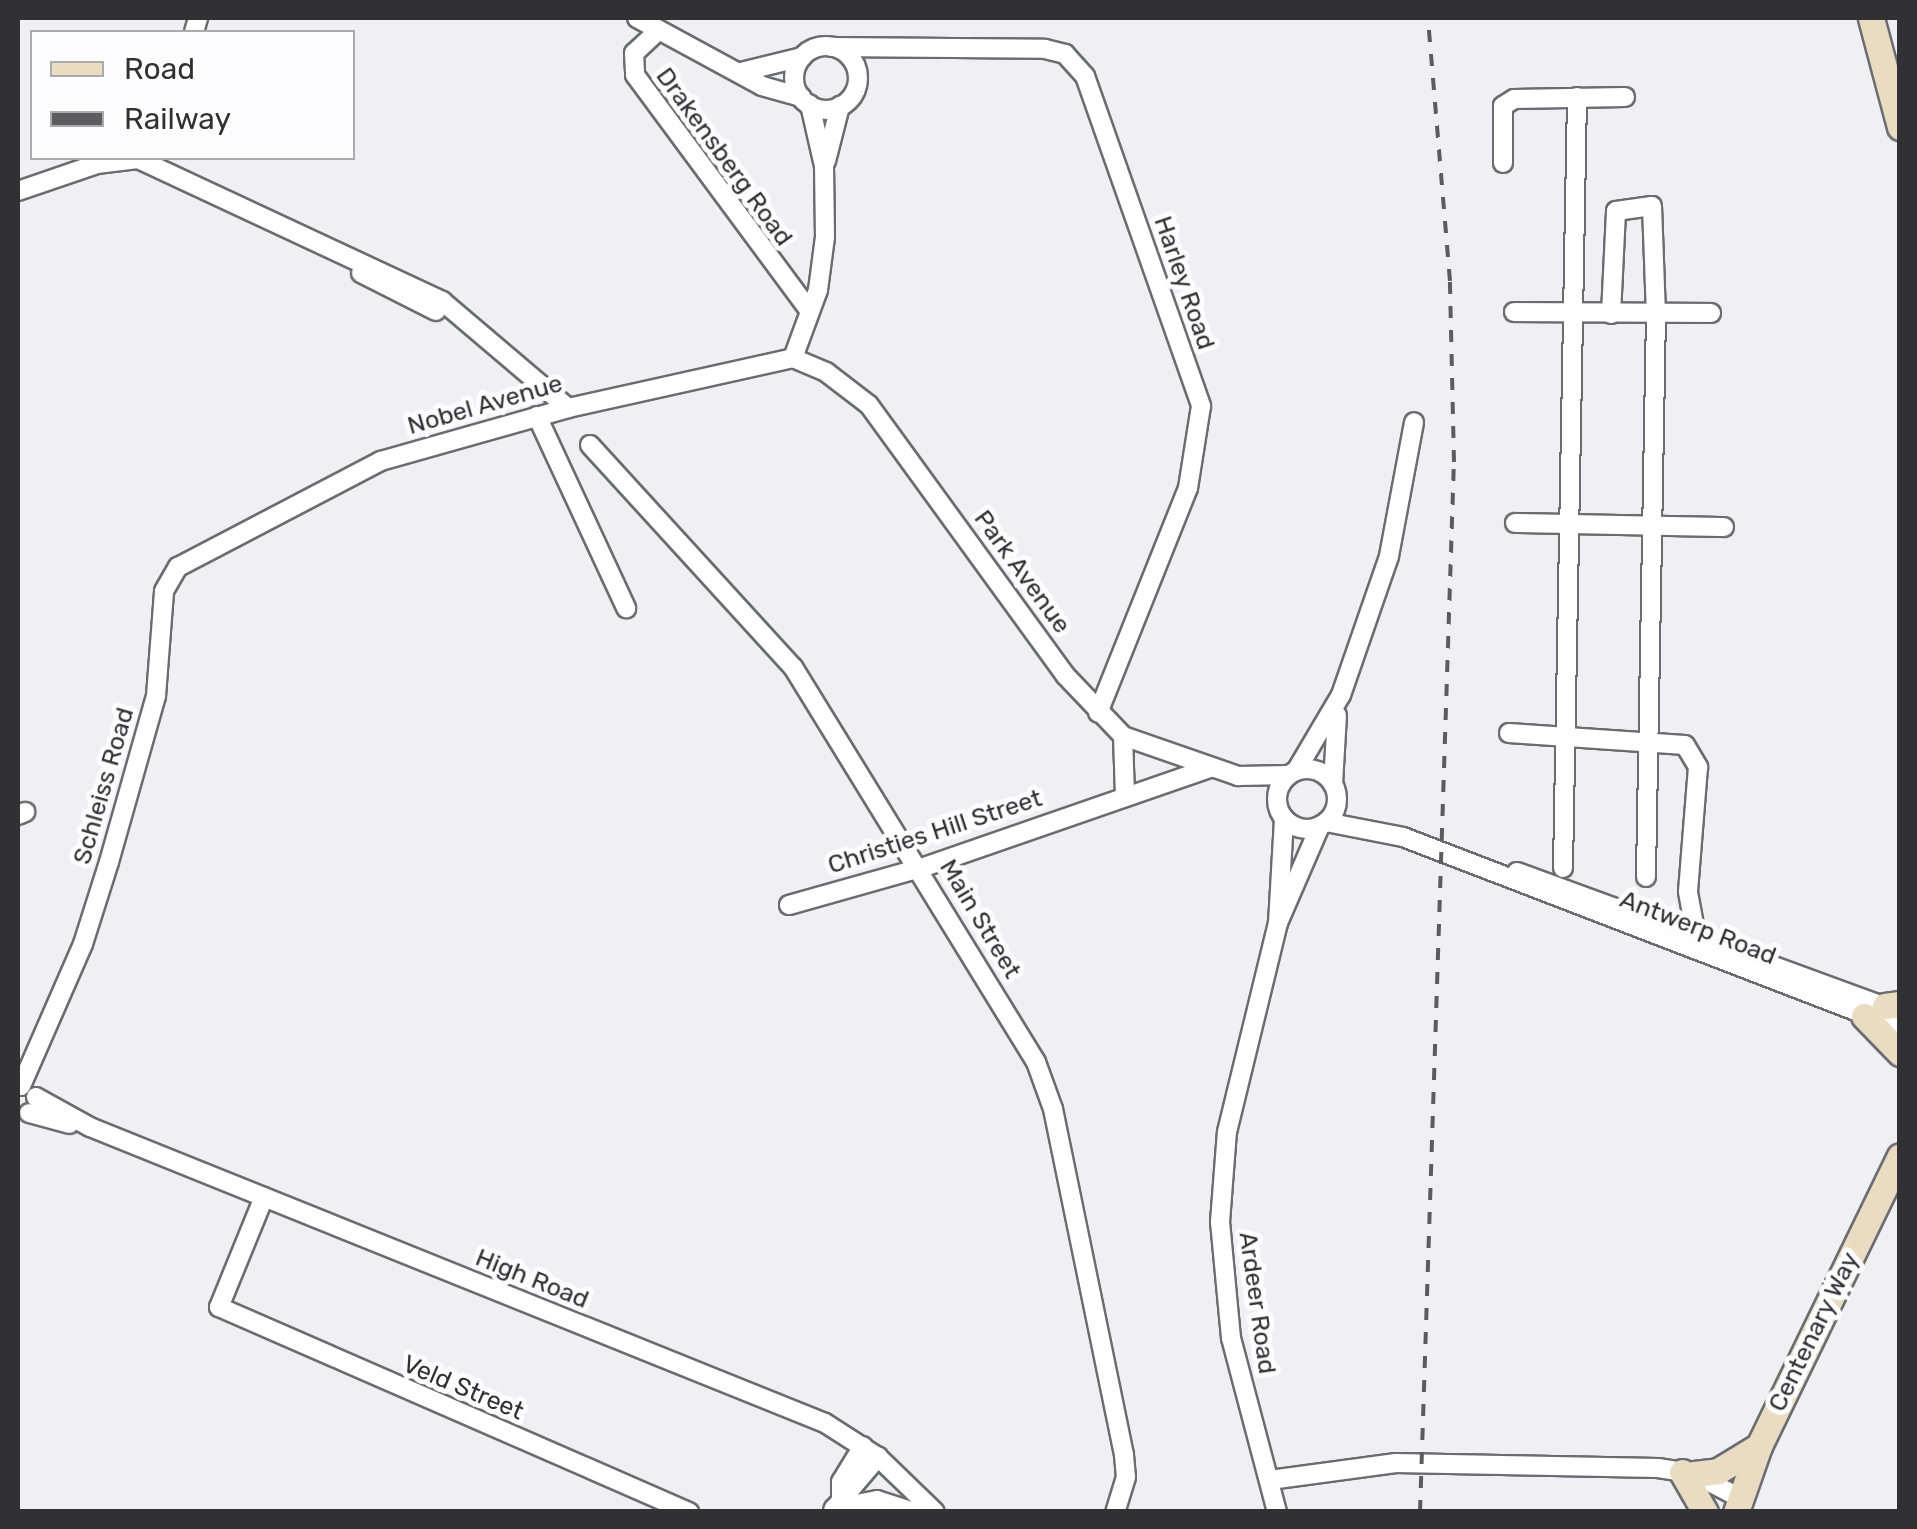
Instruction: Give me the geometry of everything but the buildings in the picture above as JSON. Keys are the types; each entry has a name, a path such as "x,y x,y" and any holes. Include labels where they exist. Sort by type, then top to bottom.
{"main road":[{"path":"1871,18 1900,127"},
{"path":"1887,1010 1900,1052"},
{"name":"Centenary Way","path":"1738,1504 1759,1446 1900,1156"},
{"path":"1706,1512 1688,1473 1718,1471 1759,1446"}],"street":[{"path":"638,18 798,98 840,106"},
{"name":"Drakensberg Road","path":"658,30 634,53 635,75 809,310"},
{"path":"793,358 823,268 824,166 840,106 853,94 858,75 877,45"},
{"path":"741,72 831,47 848,55 858,75"},
{"name":"Harley Road","path":"831,47 1046,49 1080,68 1201,406 1188,488 1098,714"},
{"path":"798,98 795,72 802,57"},
{"path":"779,62 798,98 824,166"},
{"path":"1503,163 1504,106 1514,99 1625,97"},
{"path":"1563,868 1577,98"},
{"path":"18,191 97,164 125,160"},
{"path":"143,160 247,211 393,274 442,301 568,408"},
{"path":"1611,314 1612,222 1623,205 1654,209 1654,526 1646,877"},
{"path":"1514,312 1711,313"},
{"name":"Park Avenue","path":"793,358 826,372 868,405 1098,714 1123,736 1238,776 1292,773"},
{"name":"Nobel Avenue","path":"207,550 381,461 568,408 793,358"},
{"path":"537,416 626,608"},
{"path":"1341,695 1334,788 1323,824 1304,829 1282,815 1279,788 1341,695 1389,556 1414,422"},
{"name":"Main Street","path":"590,445 761,625 921,868 1045,1084 1124,1455 1122,1501 1115,1512"},
{"path":"1514,522 1724,527"},
{"name":"Schleiss Road","path":"25,1098 84,944 156,696 168,577 207,550"},
{"path":"1509,733 1686,745 1698,767 1688,892 1697,940"},
{"path":"1123,736 1126,795"},
{"name":"Christies Hill Street","path":"789,905 921,868 1209,768"},
{"path":"1292,773 1320,772 1334,788"},
{"name":"Park Avenue","path":"1238,776 1282,815"},
{"name":"Antwerp Road","path":"1334,788 1360,815 1403,837 1887,1010"},
{"name":"Ardeer Road","path":"1278,924 1282,815"},
{"name":"Antwerp Road","path":"1323,824 1403,837"},
{"name":"Ardeer Road","path":"1277,1512 1231,1338 1220,1222 1230,1118 1278,924 1323,824"},
{"name":"Antwerp Road","path":"1482,867 1516,872 1887,1010 1900,1028"},
{"path":"1662,926 1688,892"},
{"name":"High Road","path":"25,1098 826,1423 871,1451 934,1512"},
{"name":"Veld Street","path":"264,1197 219,1307 689,1512"},
{"path":"871,1451 841,1482 836,1506 877,1500 916,1512"},
{"path":"1270,1480 1396,1463 1688,1473 1738,1504"}],"railway":[{"path":"1420,1512 1454,462 1450,281 1428,18"}]}
